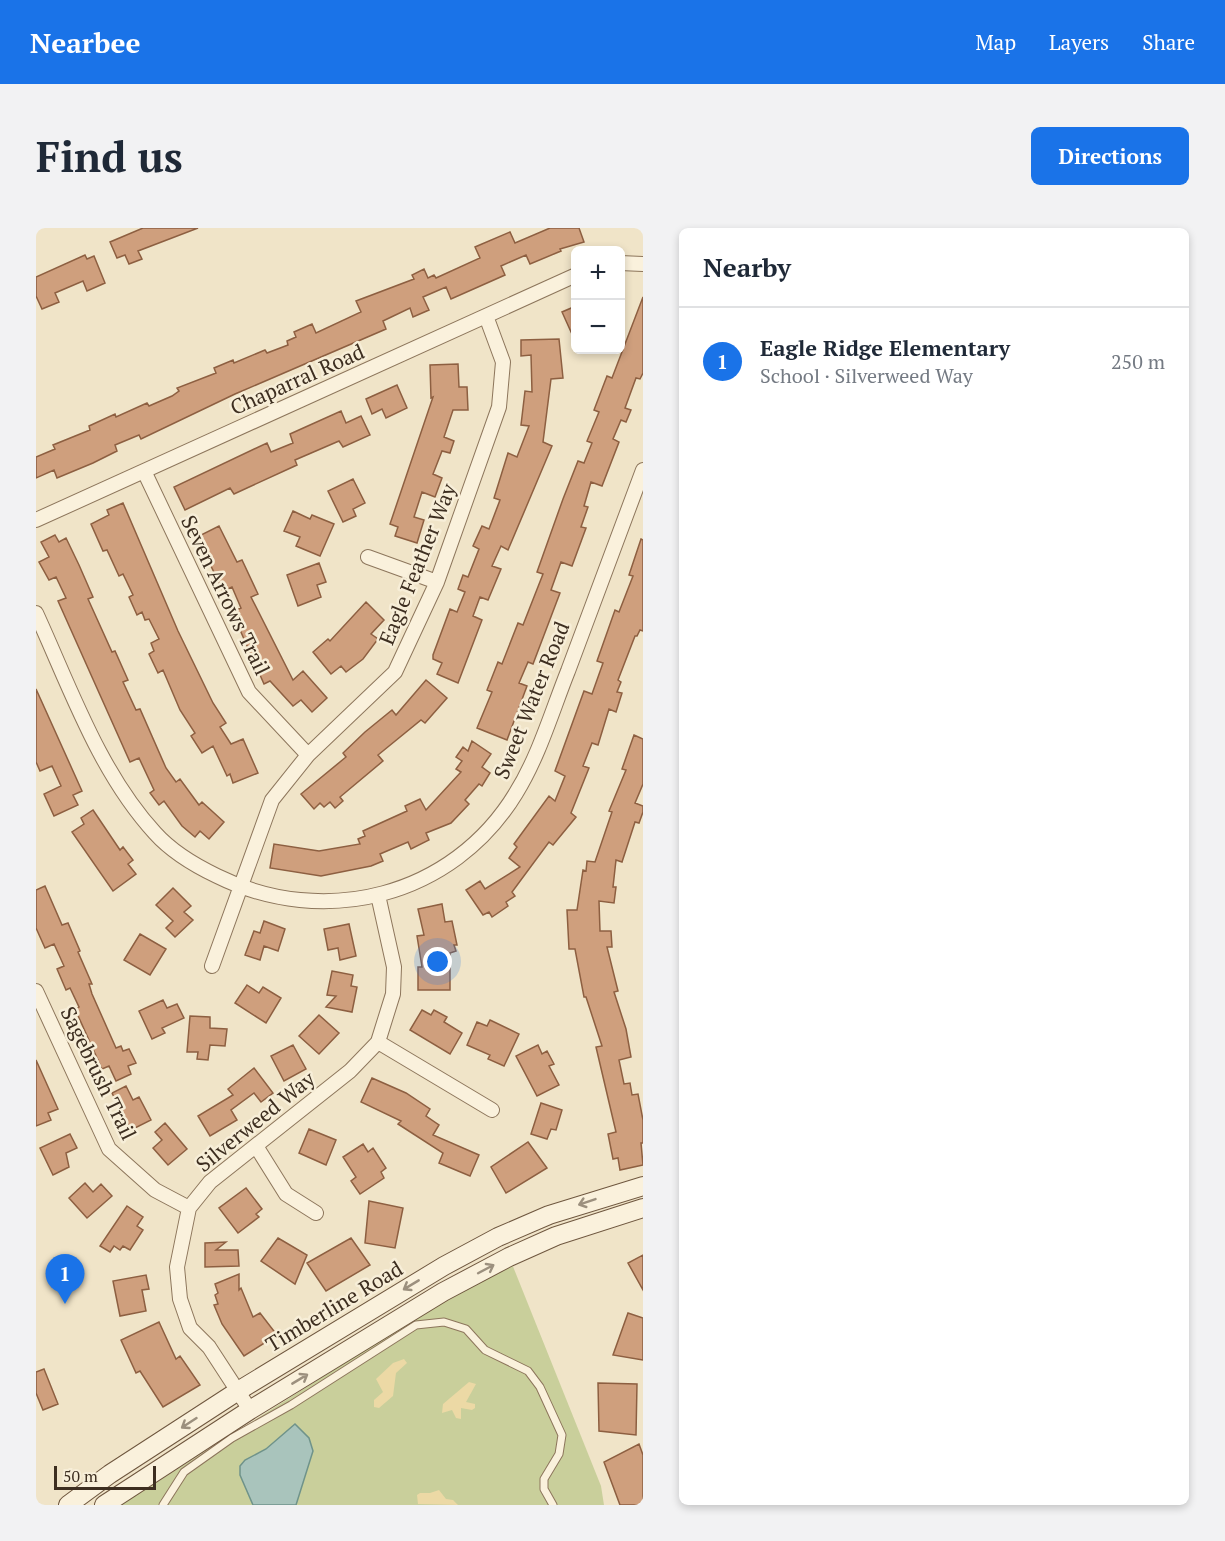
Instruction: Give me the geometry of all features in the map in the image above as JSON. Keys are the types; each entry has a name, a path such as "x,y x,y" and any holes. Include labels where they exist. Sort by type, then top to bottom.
{"street":[{"path":"625,263 643,264"},
{"name":"Chaparral Road","path":"36,520 571,277"},
{"name":"Eagle Feather Way","path":"212,966 272,800 308,755 395,672 437,582 500,408 503,362 486,316"},
{"name":"Sweet Water Road","path":"36,614 109,769 122,791 155,833 175,850 195,866 240,888 268,896 310,902 339,902 378,896 412,884 460,856 482,837 516,793 539,746 643,470"},
{"name":"Seven Arrows Trail","path":"144,471 249,692 308,755"},
{"path":"369,557 437,582"},
{"name":"Silverweed Way","path":"250,1410 209,1347 190,1328 180,1299 177,1267 189,1208 210,1182 350,1071 378,1042 393,994 394,967 378,896"},
{"name":"Sagebrush Trail","path":"36,991 109,1149 154,1190 189,1208"},
{"path":"378,1042 492,1110"},
{"path":"256,1146 286,1194 316,1213"},
{"name":"Timberline Road","path":"68,1505 110,1474 238,1391 444,1266 498,1237 559,1211 643,1186"},
{"path":"104,1505 250,1410 443,1292 509,1257 556,1236 643,1208"}],"lane":[{"path":"163,1505 184,1472 232,1438 291,1405 416,1325 444,1322 466,1329 485,1350 528,1371 540,1387 562,1435 559,1454 543,1479 544,1489 553,1505"}],"green space":[{"path":"512,1264 601,1486 604,1505 121,1505 412,1320"}],"sand":[{"path":"404,1359 407,1363 396,1373 393,1396 379,1408 374,1407 374,1400 383,1392 376,1379 393,1363"},
{"path":"469,1382 476,1384 466,1402 475,1404 475,1408 472,1410 461,1408 461,1419 456,1418 452,1410 442,1413 443,1404"},
{"path":"439,1490 446,1499 453,1500 458,1505 418,1504 417,1495 420,1493"}],"water":[{"path":"295,1424 309,1438 313,1451 296,1505 253,1505 240,1475 240,1466 245,1460 266,1449"}],"building":[{"path":"143,228 198,228 138,251 142,259 129,264 125,255 117,258 110,242"},
{"path":"550,228 579,228 584,242 560,249 561,251 530,264 526,255 501,266 505,275 451,299 446,287 423,297 429,310 413,317 410,308 383,321 386,329 235,394 141,439 139,435 115,445 117,451 93,463 57,478 54,470 36,478 36,457 55,449 53,445 90,430 89,426 115,414 116,417 147,403 149,406 172,396 179,391 177,388 216,373 214,368 233,360 234,363 265,350 267,353 288,345 287,341 296,337 294,332 312,324 316,333 361,312 356,301 414,279 412,275 424,269 428,278 434,275 436,278 480,258 475,247 510,232 515,243"},
{"path":"85,255 87,259 94,256 105,283 87,291 83,281 55,293 59,302 42,309 36,296 36,277"},
{"path":"643,297 643,373 640,379 636,378 625,408 631,410 626,422 621,420 613,439 619,442 602,486 591,482 584,506 588,507 581,527 586,528 572,566 561,562 551,590 560,593 533,664 528,662 519,683 527,686 507,740 477,728 492,692 487,690 498,662 502,664 518,623 523,625 543,574 537,572 563,499 578,461 584,463 592,443 587,441 599,412 594,410 607,376 612,378 621,354 625,354 625,344"},
{"path":"571,308 571,332 562,312"},
{"path":"559,339 563,378 551,379 543,442 552,446 508,550 501,546 492,566 501,569 488,600 480,597 473,616 482,620 458,683 437,674 442,663 433,659 433,655 450,609 457,612 465,592 458,589 463,575 468,577 479,549 473,546 482,526 489,529 500,500 494,498 508,453 517,457 529,426 521,425 525,391 532,392 531,355 521,356 521,340"},
{"path":"458,364 459,387 467,387 468,410 453,410 444,437 454,441 450,453 442,451 433,474 442,478 435,497 422,492 414,517 424,520 417,543 395,536 398,527 390,524 433,397 431,398 430,365"},
{"path":"397,385 407,408 386,418 382,409 372,414 366,399"},
{"path":"341,411 346,423 361,416 370,435 343,447 339,441 295,460 297,465 234,494 230,488 185,510 174,487 267,443 271,452 293,443 290,434"},
{"path":"353,479 365,503 353,509 356,516 343,522 328,491"},
{"path":"123,503 178,631 213,703 226,723 220,727 231,744 243,739 258,773 233,783 230,774 227,776 213,746 202,753 191,736 195,733 180,710 163,670 158,673 149,654 154,651 151,643 159,639 149,619 145,620 142,612 137,615 129,597 133,595 123,574 119,576 107,550 103,551 91,524 109,515 107,510"},
{"path":"293,511 310,519 312,515 334,524 320,556 296,546 300,537 284,531"},
{"path":"219,526 237,562 242,560 258,594 251,597 293,680 303,671 327,698 312,712 301,700 293,706 270,681 264,684 232,612 241,608 232,587 223,591 197,537"},
{"path":"55,535 59,542 66,538 79,565 93,597 88,599 112,652 115,651 128,680 123,682 136,710 140,709 166,768 176,782 180,779 199,805 202,802 224,822 209,839 200,831 195,837 182,826 164,801 159,805 150,793 154,790 139,758 130,762 58,601 66,598 56,577 49,580 39,562 49,557 41,542"},
{"path":"641,539 643,540 643,631 640,630 635,636 618,680 621,682 617,692 622,693 616,712 609,709 598,745 592,743 583,766 589,768 571,813 576,817 553,845 549,842 512,892 515,896 506,902 508,906 492,917 489,912 483,915 466,890 480,881 485,889 520,867 509,858 517,847 514,844 549,796 555,801 565,776 555,771 584,691 592,694 603,663 597,661 615,610 619,612 633,576 629,575"},
{"path":"319,563 326,582 317,585 321,597 298,606 287,575"},
{"path":"366,602 384,620 371,634 378,639 363,659 346,672 341,666 331,674 313,652 328,639 330,641"},
{"path":"426,680 447,698 425,723 421,720 378,755 383,761 340,797 343,801 335,808 330,802 324,807 320,803 314,809 301,794 346,757 343,753 365,732 392,710 396,715"},
{"path":"36,689 82,791 73,795 78,805 54,816 44,794 61,786 52,766 40,771 36,762"},
{"path":"634,735 643,739 643,784 635,803 643,806 643,812 639,823 635,822 622,862 616,860 614,903 599,901 600,931 611,931 612,947 607,947 618,991 614,992 626,1029 631,1057 619,1060 624,1084 630,1083 632,1095 638,1094 643,1120 643,1143 641,1143 643,1165 620,1170 618,1158 613,1159 608,1134 616,1132 596,1047 602,1046 586,997 584,997 575,949 569,949 567,910 577,910 583,870 586,871 587,861 595,862 612,812 609,811 626,770 622,769"},
{"path":"472,741 491,754 482,767 490,773 482,786 479,784 465,800 469,804 451,823 426,833 429,840 411,849 408,842 380,854 383,861 371,866 321,876 270,868 274,844 319,851 360,844 358,839 365,836 363,831 407,811 405,806 420,799 426,810 461,772 456,769 462,761 456,757 463,747 468,751"},
{"path":"93,810 120,850 123,847 133,860 128,864 136,874 113,891 72,832 84,824 81,818"},
{"path":"45,886 62,925 68,923 92,984 89,984 92,994 116,1048 121,1046 123,1051 129,1049 136,1063 128,1066 131,1074 116,1081 109,1066 102,1069 75,1009 79,1007 70,988 66,990 57,969 64,966 54,944 45,948 36,928 36,890"},
{"path":"173,888 191,906 184,912 193,920 175,937 166,928 173,921 156,905"},
{"path":"442,904 445,922 452,921 457,945 454,945 456,951 450,953 450,990 418,990 418,967 422,967 417,936 424,935 418,909"},
{"path":"264,921 285,929 278,951 264,946 260,960 245,955 254,931 260,933"},
{"path":"349,924 356,956 340,960 338,948 328,950 324,929"},
{"path":"140,934 166,949 150,975 124,960"},
{"path":"332,971 353,975 351,986 357,987 352,1012 326,1007 336,996 327,995"},
{"path":"247,985 259,993 263,987 281,998 266,1023 235,1003"},
{"path":"163,1000 167,1008 177,1004 184,1018 162,1028 165,1033 152,1039 139,1011"},
{"path":"422,1010 431,1015 434,1010 447,1017 444,1022 462,1033 450,1054 410,1030"},
{"path":"319,1015 339,1033 319,1054 299,1036"},
{"path":"190,1016 210,1017 210,1028 227,1029 225,1046 210,1045 208,1060 197,1059 198,1052 187,1052"},
{"path":"490,1020 519,1034 504,1066 488,1059 490,1055 467,1045 477,1022 487,1026"},
{"path":"293,1045 306,1069 284,1081 271,1056"},
{"path":"538,1045 542,1054 547,1051 554,1064 549,1066 559,1085 537,1096 516,1056"},
{"path":"36,1060 58,1109 48,1113 51,1120 36,1126"},
{"path":"254,1068 273,1093 261,1102 254,1093 231,1110 237,1120 210,1136 198,1116 233,1095 228,1089"},
{"path":"372,1078 406,1093 430,1109 426,1116 439,1125 433,1135 479,1155 470,1176 439,1163 443,1153 398,1124 401,1121 361,1102"},
{"path":"126,1086 133,1100 139,1097 151,1120 131,1130 112,1093"},
{"path":"541,1103 562,1110 556,1130 551,1129 547,1139 531,1134"},
{"path":"165,1123 187,1149 168,1165 153,1148 162,1140 155,1132"},
{"path":"309,1129 336,1140 326,1165 299,1153"},
{"path":"70,1134 77,1148 66,1153 69,1167 53,1175 40,1148"},
{"path":"528,1142 547,1168 506,1193 491,1167"},
{"path":"363,1144 368,1152 373,1148 386,1168 381,1172 384,1178 360,1194 351,1181 356,1177 343,1157"},
{"path":"85,1183 93,1192 101,1184 112,1196 87,1218 69,1198"},
{"path":"246,1188 262,1209 256,1214 259,1217 238,1233 219,1208"},
{"path":"369,1201 403,1208 395,1248 365,1243"},
{"path":"127,1206 143,1217 137,1226 143,1230 130,1250 123,1246 120,1250 114,1246 110,1252 100,1246"},
{"path":"278,1238 307,1255 295,1284 261,1261"},
{"path":"351,1238 370,1265 326,1291 307,1263"},
{"path":"226,1242 216,1250 238,1250 239,1266 205,1267 205,1243"},
{"path":"643,1255 643,1290 628,1263"},
{"path":"239,1274 239,1290 241,1288 253,1317 260,1313 277,1335 244,1356 222,1324 214,1305 218,1304 215,1284"},
{"path":"146,1275 149,1289 142,1290 146,1311 120,1316 113,1281"},
{"path":"628,1313 643,1318 643,1360 613,1355"},
{"path":"159,1322 176,1359 180,1356 200,1385 163,1407 140,1371 136,1373 121,1340"},
{"path":"44,1369 58,1404 43,1410 36,1393 36,1372"},
{"path":"598,1383 637,1384 636,1435 599,1431"},
{"path":"639,1444 643,1455 643,1505 620,1505 604,1462"}],"place":[{"name":"Eagle Ridge Elementary","path":"65,1304"}]}
